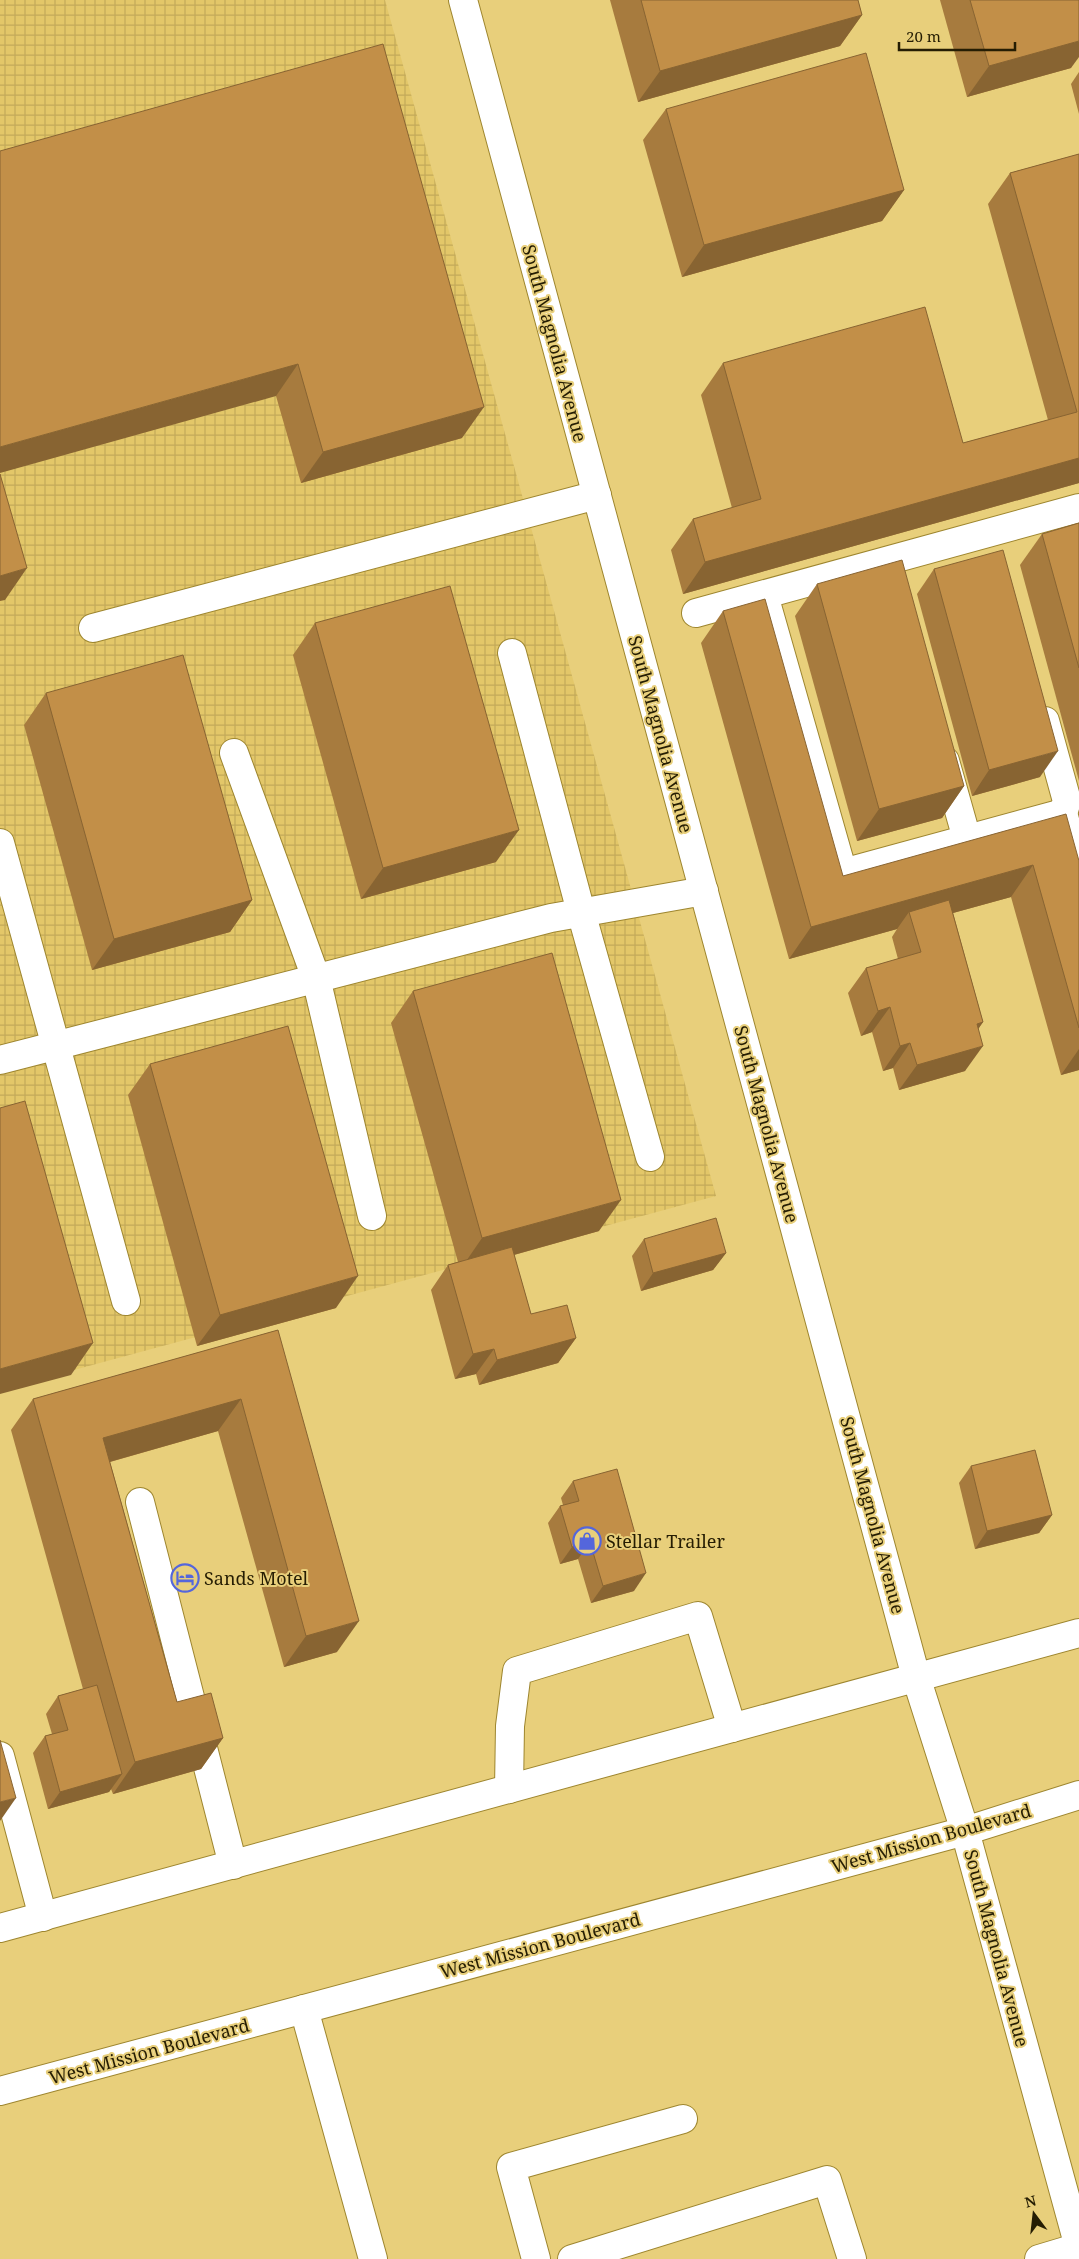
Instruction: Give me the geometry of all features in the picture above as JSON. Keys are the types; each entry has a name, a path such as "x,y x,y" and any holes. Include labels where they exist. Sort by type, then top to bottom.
{"street":[{"name":"South Magnolia Avenue","path":"463,0 916,1677 1070,2177 1079,2247"},
{"path":"93,628 597,495"},
{"path":"696,613 1079,508"},
{"path":"991,532 999,561"},
{"path":"888,560 896,588"},
{"path":"764,595 843,873 1063,813"},
{"path":"512,654 581,912 650,1157"},
{"path":"1037,695 1067,801 1063,813 1079,870"},
{"path":"938,737 968,839"},
{"path":"234,752 316,978 372,1216"},
{"path":"0,843 54,1046 126,1301"},
{"path":"0,1060 551,918 704,891"},
{"path":"140,1502 233,1865"},
{"path":"509,1789 510,1726 517,1671 698,1616 732,1728"},
{"path":"0,1928 1079,1633"},
{"path":"0,1756 43,1917"},
{"name":"West Mission Boulevard","path":"0,2091 965,1831 1079,1795"},
{"path":"304,2009 373,2259"},
{"path":"536,2259 511,2167 683,2119"},
{"path":"572,2259 827,2180 852,2259"},
{"path":"1039,2259 1079,2247"}],"shaded area":[{"path":"0,0 385,0 716,1196 0,1390"}],"building":[{"path":"641,0 858,0 862,15 660,71"},
{"path":"970,0 1079,0 1079,41 989,66"},
{"path":"383,44 484,407 323,452 298,364 0,447 0,151"},
{"path":"866,53 904,190 704,245 666,109"},
{"path":"1079,154 1079,458 705,562 693,519 761,499 723,363 925,307 963,443 1077,412 1010,173"},
{"path":"0,474 27,568 0,576"},
{"path":"1079,523 1079,668 1042,534"},
{"path":"1003,550 1058,751 989,770 934,569"},
{"path":"902,560 964,786 879,809 817,584"},
{"path":"450,586 519,830 383,868 315,623"},
{"path":"765,599 843,876 1066,814 1079,861 1079,1028 1033,865 811,927 723,611"},
{"path":"183,655 252,900 114,939 46,693"},
{"path":"949,900 983,1022 977,1024 983,1046 917,1065 910,1043 900,1046 890,1007 878,1011 866,968 921,952 909,912"},
{"path":"552,953 621,1200 482,1238 413,991"},
{"path":"288,1026 358,1276 220,1315 150,1064"},
{"path":"25,1101 93,1343 0,1369 0,1108"},
{"path":"716,1218 726,1253 653,1273 644,1239"},
{"path":"512,1247 531,1314 567,1305 576,1338 497,1360 494,1349 473,1354 448,1265"},
{"path":"278,1330 359,1621 306,1636 241,1399 103,1438 177,1702 211,1693 223,1738 135,1762 33,1399"},
{"path":"1035,1450 1052,1515 987,1531 971,1466"},
{"name":"Stellar Trailer","path":"617,1469 646,1573 603,1586 590,1542 572,1547 560,1506 579,1501 573,1481"},
{"path":"97,1685 122,1774 60,1792 45,1736 68,1730 58,1696"},
{"path":"0,1740 16,1798 0,1802"}],"place":[{"name":"Stellar Trailer","path":"587,1541"},
{"name":"Sands Motel","path":"185,1578"}]}
